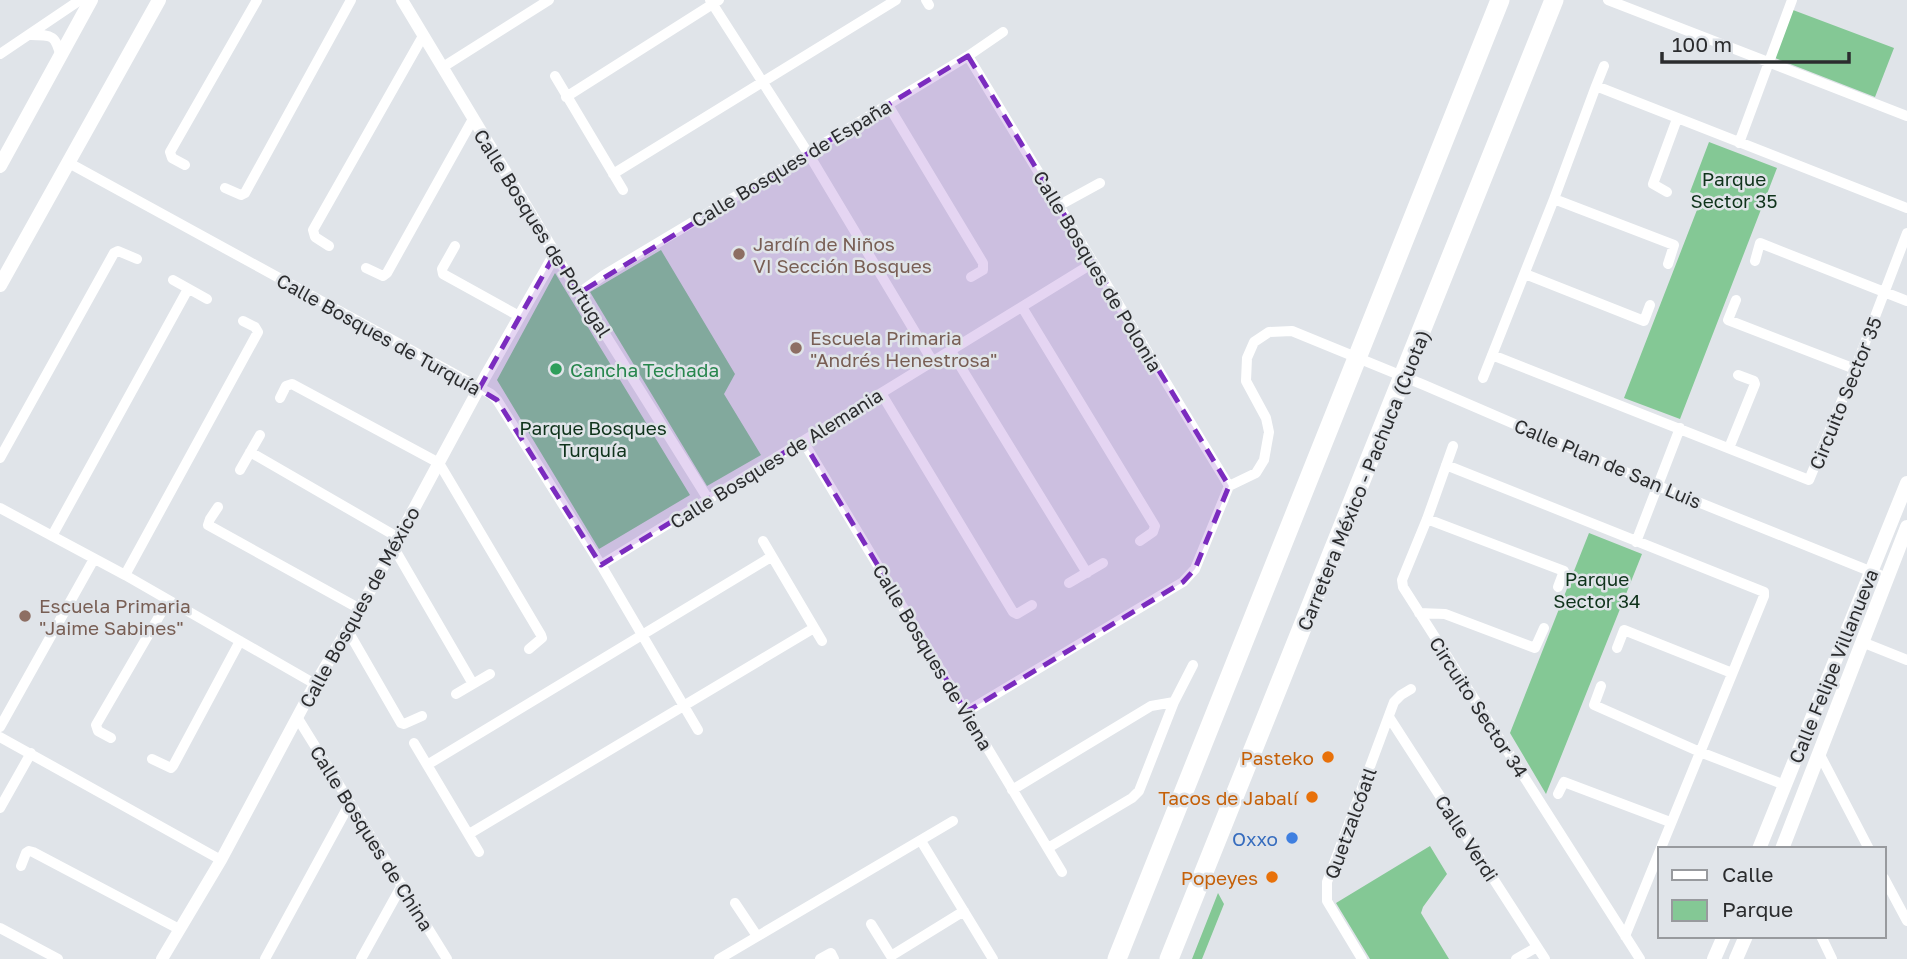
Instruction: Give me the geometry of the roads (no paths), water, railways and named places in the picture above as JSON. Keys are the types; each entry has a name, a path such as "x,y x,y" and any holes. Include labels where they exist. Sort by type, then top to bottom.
{"highway":[{"path":"1117,959 1500,0"},
{"name":"Carretera México - Pachuca (Cuota)","path":"1169,959 1554,0"}],"main road":[{"path":"0,166 91,0"},
{"path":"0,285 159,0"},
{"name":"Calle Felipe Villanueva","path":"1760,847 1907,483"},
{"name":"Calle Felipe Villanueva","path":"1783,847 1907,527"},
{"path":"1714,959 1723,938"},
{"path":"1737,958 1745,938"}],"street":[{"path":"0,54 80,0"},
{"path":"185,165 172,158 170,152 257,0"},
{"path":"225,188 236,194 245,193 351,0"},
{"name":"Calle Bosques de Portugal","path":"402,0 472,119 708,499"},
{"path":"443,67 548,0"},
{"path":"613,174 896,0"},
{"path":"1608,0 1907,116"},
{"path":"1739,143 1792,0"},
{"path":"566,97 714,1 933,362"},
{"name":"Calle Bosques de España","path":"579,293 604,275 968,56 1003,32"},
{"path":"31,34 53,37 61,57"},
{"path":"329,246 315,237 313,230 423,36"},
{"name":"Calle Bosques de Polonia","path":"968,56 1229,486"},
{"path":"1483,378 1604,66"},
{"path":"555,76 622,190"},
{"path":"1596,86 1907,208"},
{"path":"888,104 983,263 983,270 971,276"},
{"path":"366,268 383,276 387,273 472,119"},
{"path":"1667,192 1653,184 1676,119"},
{"name":"Calle Bosques de Turquía","path":"69,163 491,394 601,565 698,730"},
{"path":"1058,206 1100,183"},
{"path":"1554,199 1674,246 1668,264"},
{"name":"Circuito Sector 35","path":"1492,355 1809,480 1907,233"},
{"path":"1755,261 1760,243 1885,292"},
{"path":"455,246 442,269 443,274 519,316"},
{"path":"0,458 114,253 122,252 136,259"},
{"name":"Calle Bosques de México","path":"162,959 221,860 315,684 348,631 555,254"},
{"name":"Calle Bosques de Alemania","path":"601,565 1093,263"},
{"path":"1524,274 1644,321 1650,305"},
{"path":"173,280 207,299"},
{"path":"52,536 188,289"},
{"name":"Circuito Sector 35","path":"1885,292 1907,301"},
{"path":"1736,300 1728,320 1855,369"},
{"path":"1022,307 1155,526 1153,532 1140,541"},
{"path":"125,575 258,332 255,327 243,321"},
{"name":"Calle Plan de San Luis","path":"1229,486 1256,473 1264,460 1269,432 1266,418 1246,381 1247,358 1254,342 1269,332 1292,331 1658,486 1887,578"},
{"path":"951,351 1087,573"},
{"path":"1728,448 1755,384 1754,381 1738,375"},
{"path":"280,398 286,386 292,384 439,463 541,635 540,641 529,649"},
{"path":"881,393 1013,612 1017,614 1032,605"},
{"path":"1636,542 1680,428"},
{"path":"240,470 260,435"},
{"name":"Calle Bosques de Viena","path":"803,441 1062,872"},
{"name":"Circuito Sector 34","path":"1453,446 1402,580 1403,587 1640,959"},
{"path":"250,452 397,543 473,684"},
{"path":"1446,465 1764,592 1660,847"},
{"path":"966,712 1183,582 1195,569 1229,486"},
{"path":"218,507 208,525 360,609"},
{"path":"0,508 125,575 315,684"},
{"path":"1427,519 1564,571 1558,587"},
{"path":"763,541 822,641"},
{"path":"427,765 772,557"},
{"path":"0,727 94,559"},
{"path":"1069,583 1103,563"},
{"path":"111,738 98,731 96,725 168,601"},
{"path":"1419,613 1445,614 1535,648 1544,628"},
{"path":"469,834 814,628"},
{"path":"1617,648 1624,630 1732,673"},
{"path":"348,631 401,723 408,724 422,716"},
{"path":"152,759 171,768 173,766 240,641"},
{"path":"1862,642 1907,660"},
{"path":"1048,849 1132,798 1139,791 1174,702 1193,665"},
{"path":"456,694 490,674"},
{"path":"1601,687 1594,705 1700,752 1785,785"},
{"name":"Quetzalcóatl","path":"1362,959 1327,901 1327,882 1394,702 1411,689"},
{"path":"1012,790 1151,706 1174,702"},
{"name":"Calle Bosques de China","path":"297,717 447,959"},
{"name":"Calle Verdi","path":"1389,717 1545,959"},
{"path":"0,737 221,860"},
{"path":"414,743 479,852"},
{"path":"1819,752 1868,847"},
{"path":"0,808 31,753"},
{"path":"1558,794 1564,782 1670,822"},
{"path":"265,959 350,803"},
{"path":"719,959 953,821"},
{"path":"921,841 993,959"},
{"path":"21,866 26,853 33,852 179,929"},
{"path":"1625,936 1658,852"},
{"path":"1886,881 1907,921"},
{"path":"361,959 402,885"},
{"path":"735,903 757,936"},
{"path":"871,924 891,956 964,911"},
{"path":"0,928 58,959"},
{"path":"1822,938 1832,959"},
{"path":"1516,959 1537,947"},
{"path":"820,959 831,953 834,959"}],"place":[{"name":"Jardín de Niños VI Sección Bosques","path":"739,254"},
{"name":"Escuela Primaria \"Andrés Henestrosa\"","path":"796,348"},
{"name":"Cancha Techada","path":"556,369"},
{"name":"Escuela Primaria \"Jaime Sabines\"","path":"25,616"},
{"name":"Pasteko","path":"1328,757"},
{"name":"Tacos de Jabalí","path":"1312,797"},
{"name":"Oxxo","path":"1292,838"},
{"name":"Popeyes","path":"1272,877"}],"park label":[{"name":"Parque Sector 35","path":"1734,189"},
{"name":"Parque Bosques Turquía","path":"593,438"},
{"name":"Parque Sector 34","path":"1597,589"}]}
